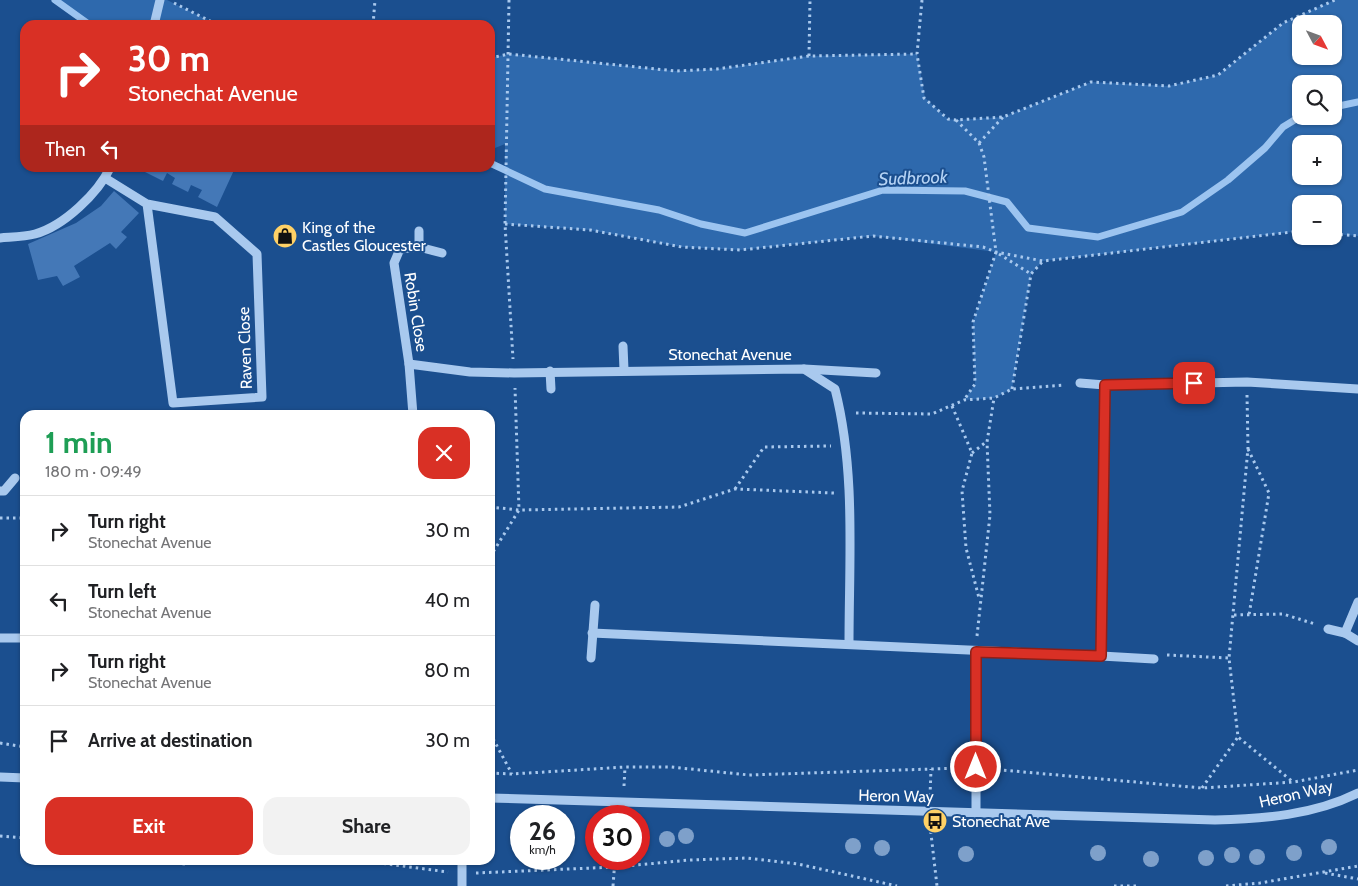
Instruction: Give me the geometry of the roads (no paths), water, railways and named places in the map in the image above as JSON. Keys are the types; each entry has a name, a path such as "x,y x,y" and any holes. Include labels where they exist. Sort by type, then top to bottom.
{"street":[{"path":"155,20 160,0"},
{"path":"0,238 36,234 76,212 108,172"},
{"name":"Raven Close","path":"105,178 147,204 215,217 257,254 262,397 173,403 147,204"},
{"path":"419,231 419,247"},
{"name":"Robin Close","path":"413,410 409,364 394,263 400,249 419,247 442,253"},
{"path":"623,346 624,370"},
{"name":"Robin Close","path":"409,364 470,372 514,373"},
{"path":"804,369 876,373"},
{"name":"Stonechat Avenue","path":"514,373 550,371 804,369 836,390 841,411 848,494 849,644"},
{"path":"550,371 551,389"},
{"path":"1080,384 1247,382 1358,389"},
{"path":"1101,656 1105,385"},
{"path":"0,491 4,491 15,478"},
{"path":"1345,633 1358,602"},
{"path":"591,658 595,605"},
{"path":"1328,629 1345,633 1358,640"},
{"path":"592,633 1154,659"},
{"path":"0,638 20,638"},
{"path":"976,652 976,812"},
{"path":"0,777 20,778"},
{"name":"Heron Way","path":"495,798 1215,820 1261,819 1299,812 1358,793"},
{"path":"462,865 462,886"}],"waterway":[{"name":"Sudbrook","path":"55,0 83,20"},
{"name":"Sudbrook","path":"1342,105 1358,102"},
{"name":"Sudbrook","path":"495,165 545,189 659,210 701,224 745,233 883,190 965,191 1007,202 1028,228 1098,237 1182,212 1228,180 1265,148 1283,127 1292,122"}],"place":[{"name":"King of the Castles Gloucester","path":"285,236"},
{"name":"Stonechat Ave","path":"935,821"}]}
